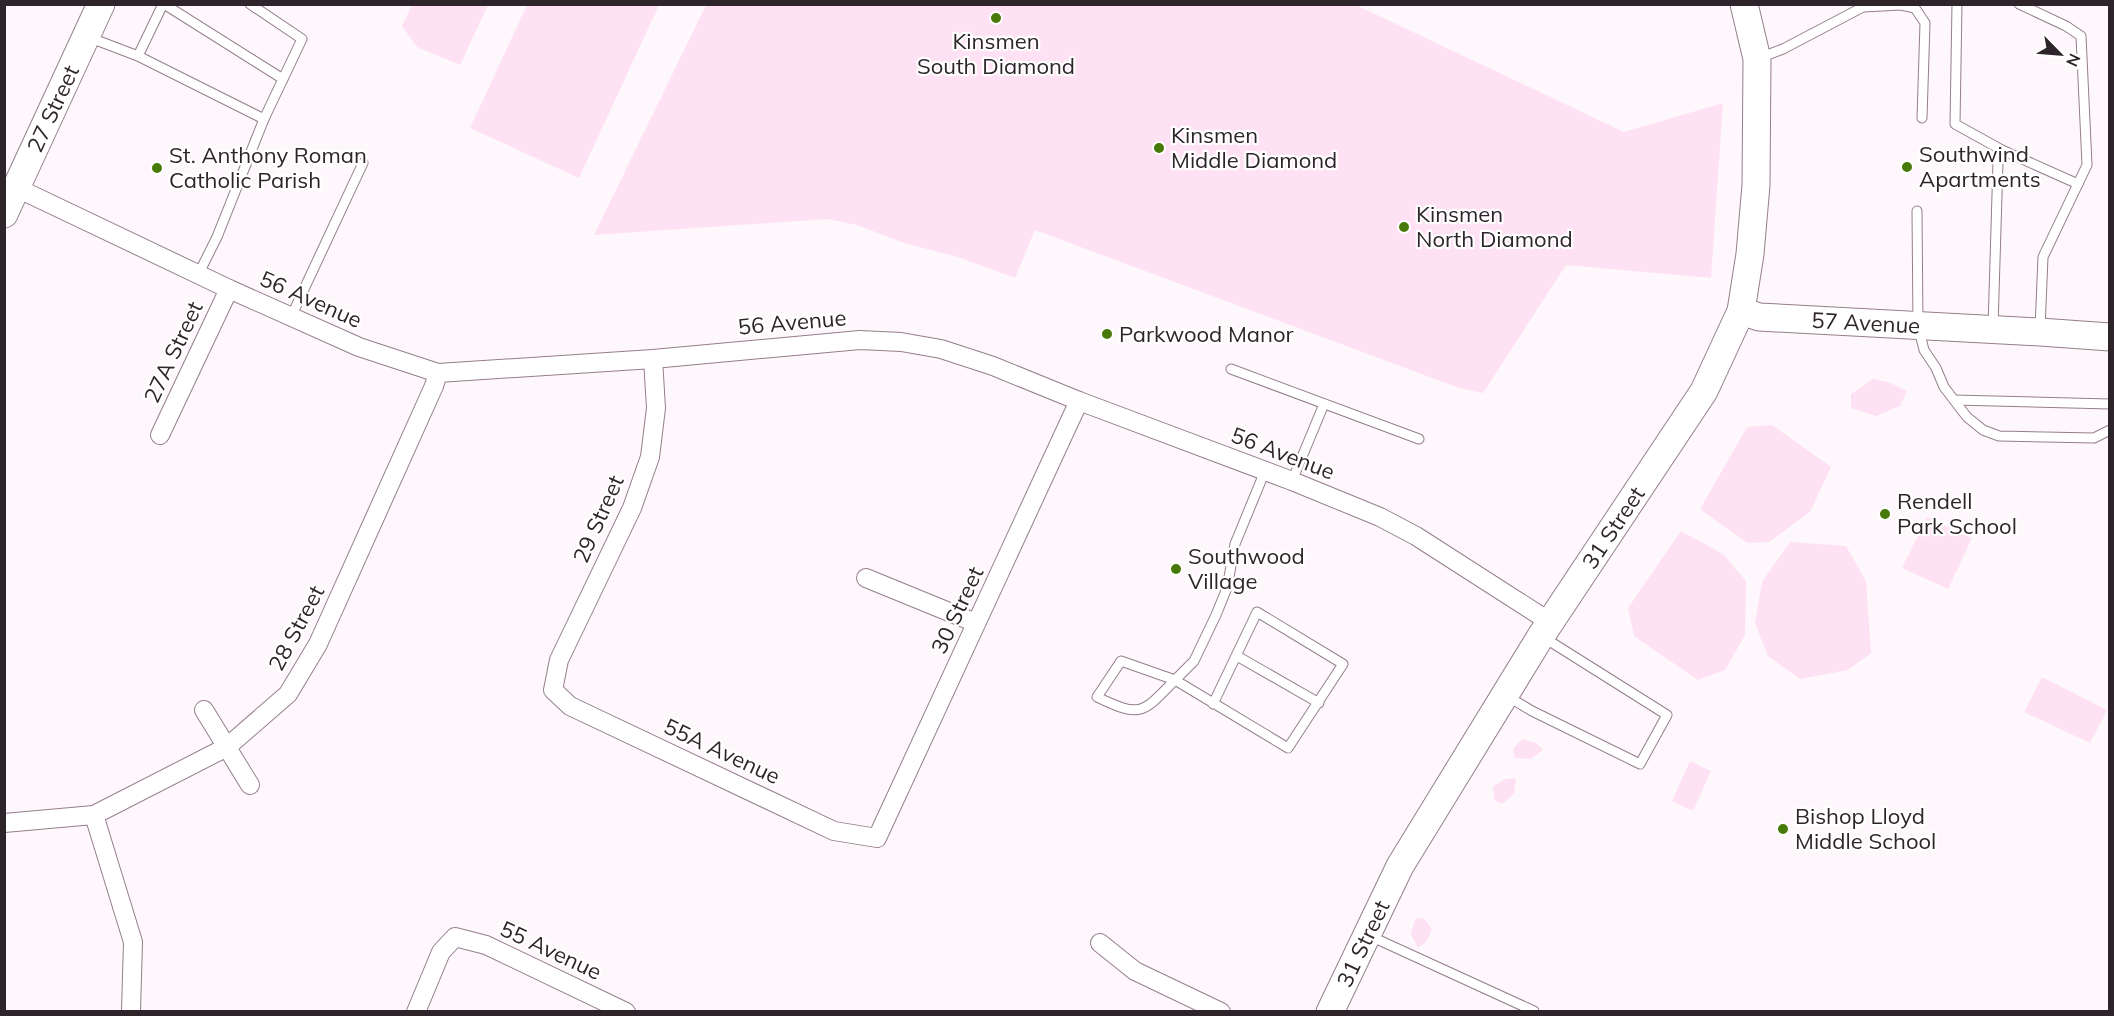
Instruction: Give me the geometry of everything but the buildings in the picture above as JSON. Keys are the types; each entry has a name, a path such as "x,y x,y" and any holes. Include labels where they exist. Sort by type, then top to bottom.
{"street":[{"name":"27 Street","path":"4,214 101,4"},
{"name":"31 Street","path":"1330,1011 1400,866 1546,629 1704,391 1741,311 1750,254 1756,185 1757,59 1744,4"},
{"name":"56 Avenue","path":"17,188 198,275 359,347 438,373 653,359 860,340 901,342 941,349 993,366 1380,517 1416,536 1546,629"},
{"name":"27A Street","path":"160,435 229,289"},
{"name":"57 Avenue","path":"1741,311 1759,317 2040,332"},
{"path":"2040,332 2109,338"},
{"name":"29 Street","path":"553,690 559,660 632,508 650,457 656,408 653,359"},
{"name":"28 Street","path":"94,815 227,747 288,694 318,644 438,373"},
{"name":"30 Street","path":"878,838 1079,401"},
{"path":"866,578 976,623"},
{"name":"55A Avenue","path":"553,690 570,706 834,831 878,838"},
{"path":"204,710 250,785"},
{"path":"4,823 94,815 133,942 131,1011"},
{"name":"55 Avenue","path":"416,1011 441,952 455,936 486,945 626,1011"},
{"path":"1100,943 1135,971 1221,1011"}],"lane":[{"path":"138,56 163,4 283,80"},
{"path":"198,275 217,237 264,119 302,39 250,4"},
{"path":"1958,4 1954,124 2002,150 2078,184"},
{"path":"2019,4 2066,26 2081,36 2087,165 2043,257 2040,332"},
{"path":"1757,59 1783,50 1863,7 1901,5 1915,8 1925,23 1922,118"},
{"path":"87,37 138,56 264,119"},
{"path":"1993,330 1998,162 2002,150"},
{"path":"291,317 363,163"},
{"path":"1917,212 1918,326 1924,350 1936,368 1944,387 1967,417 1983,430 1999,436 2094,438 2109,430"},
{"path":"1231,369 1419,439"},
{"path":"1954,400 2109,404"},
{"path":"1292,481 1324,404"},
{"path":"1213,704 1257,612 1344,664 1288,748 1213,704 1175,680 1121,660 1097,697 1125,710 1149,706 1175,680 1194,661 1227,588 1235,544 1265,471"},
{"path":"1505,696 1640,764 1667,714 1546,629"},
{"path":"1237,656 1318,703"},
{"path":"1366,934 1534,1011"}],"shaded area":[{"path":"412,5 488,5 460,65 417,47 402,26"},
{"path":"527,5 659,5 579,178 470,128"},
{"path":"706,5 1356,5 1624,132 1723,103 1711,278 1566,265 1483,393 1459,388 1035,230 1015,278 958,257 904,243 857,225 827,219 594,235"},
{"path":"1873,379 1888,382 1907,391 1900,406 1876,416 1851,408 1851,394"},
{"path":"1772,425 1831,467 1810,512 1769,542 1747,543 1700,509 1747,427"},
{"path":"1927,517 1972,538 1948,589 1902,568"},
{"path":"1681,531 1723,554 1746,581 1745,635 1725,670 1698,680 1634,636 1628,608"},
{"path":"1790,542 1846,546 1866,581 1871,653 1848,670 1800,679 1768,656 1755,623 1762,582"},
{"path":"2042,677 2107,710 2090,743 2024,712"},
{"path":"1522,739 1536,743 1543,750 1531,759 1515,758 1513,749"},
{"path":"1690,761 1711,771 1693,811 1672,801"},
{"path":"1516,778 1514,794 1502,804 1494,800 1493,786 1506,779"},
{"path":"1424,918 1432,929 1426,942 1418,948 1411,934 1415,919"}],"place":[{"name":"Kinsmen South Diamond","path":"996,18"},
{"name":"Kinsmen Middle Diamond","path":"1159,148"},
{"name":"Southwind Apartments","path":"1907,167"},
{"name":"St. Anthony Roman Catholic Parish","path":"157,168"},
{"name":"Kinsmen North Diamond","path":"1404,227"},
{"name":"Parkwood Manor","path":"1107,334"},
{"name":"Rendell Park School","path":"1885,514"},
{"name":"Southwood Village","path":"1176,569"},
{"name":"Bishop Lloyd Middle School","path":"1783,829"}]}
